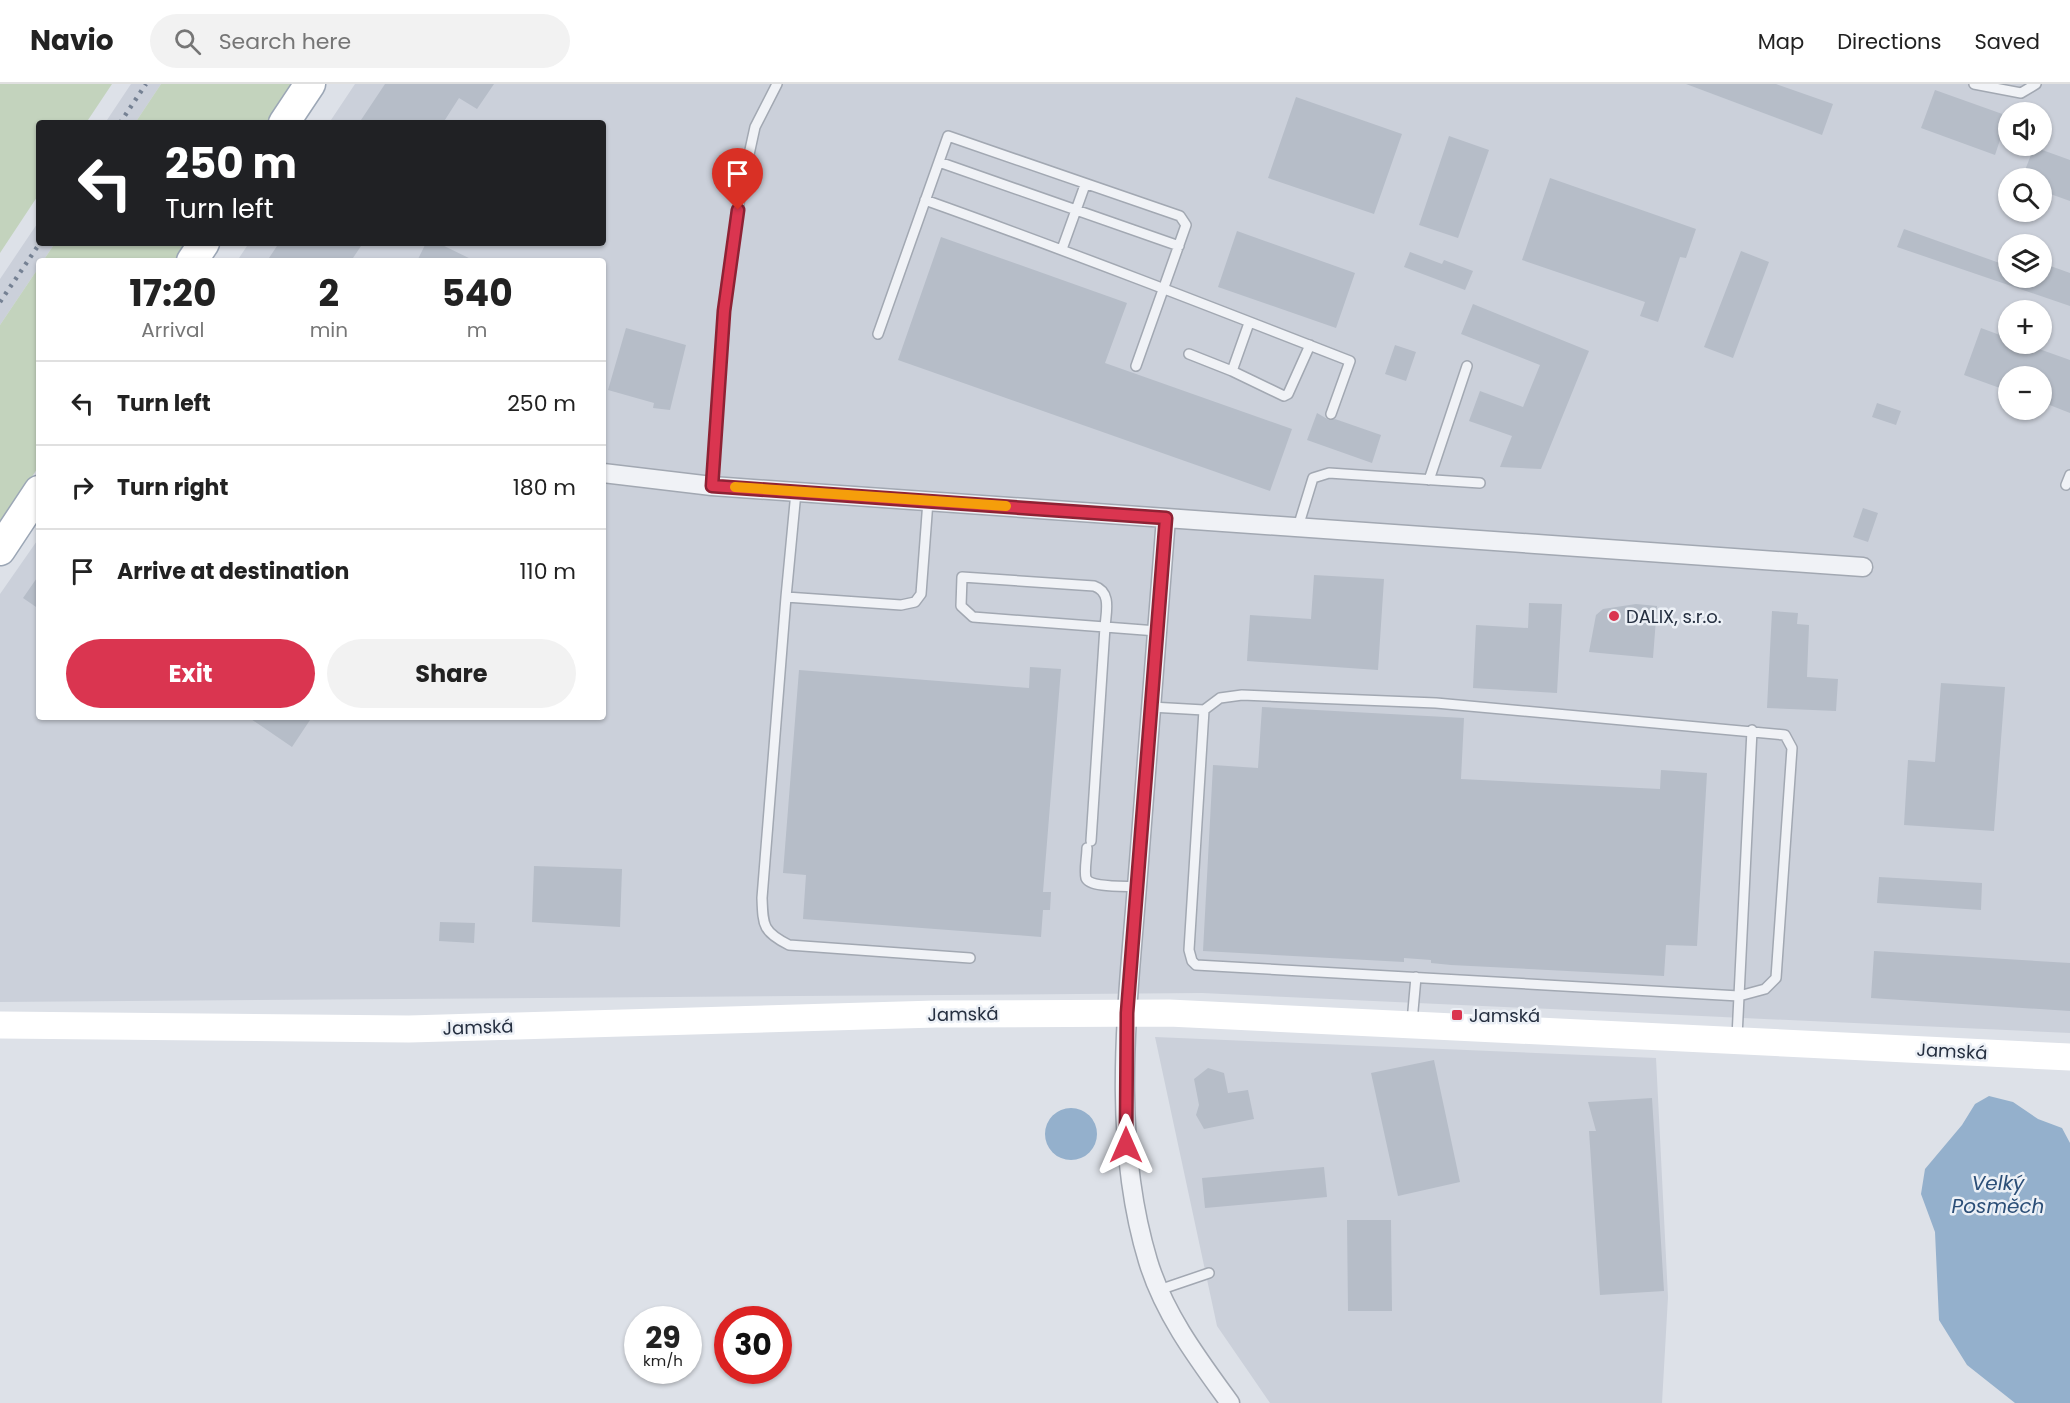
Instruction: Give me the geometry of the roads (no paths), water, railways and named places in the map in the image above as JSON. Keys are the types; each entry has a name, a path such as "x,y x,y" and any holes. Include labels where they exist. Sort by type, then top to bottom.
{"main road":[{"path":"286,120 310,84"},
{"path":"0,550 36,496"}],"street":[{"path":"606,473 712,486 1863,567"},
{"path":"1166,518 1127,1013 1126,1145 1137,1221 1159,1290 1193,1352 1230,1403"},
{"name":"Jamská","path":"0,1025 409,1029 936,1014 1127,1013 1737,1039 2070,1057"}],"lane":[{"path":"712,486 725,299 741,191 755,127 777,84"},
{"path":"1974,84 2021,93 2036,84"},
{"path":"878,334 948,136 1180,216 1186,225 1136,366"},
{"path":"939,162 1179,246"},
{"path":"1062,249 1085,185"},
{"path":"925,200 1062,249 1350,361 1331,414"},
{"path":"1232,371 1249,323"},
{"path":"1189,354 1232,371 1284,396 1288,393 1310,345"},
{"path":"1429,480 1467,366"},
{"path":"1298,527 1313,478 1329,473 1480,483"},
{"path":"796,492 762,898 763,923 772,936 789,945 970,958"},
{"path":"786,597 901,606 915,602 921,594 922,587 928,501"},
{"path":"1137,887 1096,885 1086,876 1105,627 1106,595 1101,588 1094,586 962,577 961,606 973,617 1105,627 1157,631"},
{"path":"1151,707 1204,710 1220,698 1242,695 1436,703 1631,722 1752,730 1785,735 1792,748 1776,978 1765,989 1738,996 1416,977 1203,968 1192,961 1189,950 1204,710"},
{"path":"1737,1039 1752,730"},
{"path":"1412,1024 1416,977"},
{"path":"1159,1290 1209,1273"}],"water":[{"name":"Velký Posměch","path":"1989,1096 2013,1102 2038,1119 2062,1128 2070,1143 2070,1403 2015,1403 1967,1365 1939,1320 1935,1232 1921,1194 1925,1169 1962,1125 1975,1104"},
{"path":"1071,1108 1081,1110 1089,1116 1095,1124 1097,1134 1095,1144 1089,1152 1081,1158 1071,1160 1061,1158 1053,1152 1047,1144 1045,1134 1047,1124 1053,1116 1061,1110"}],"railway":[{"path":"122,120 146,84"},
{"path":"0,302 38,246"}],"place":[{"name":"DALIX, s.r.o.","path":"1614,616"},
{"name":"Jamská","path":"1457,1015"}]}
